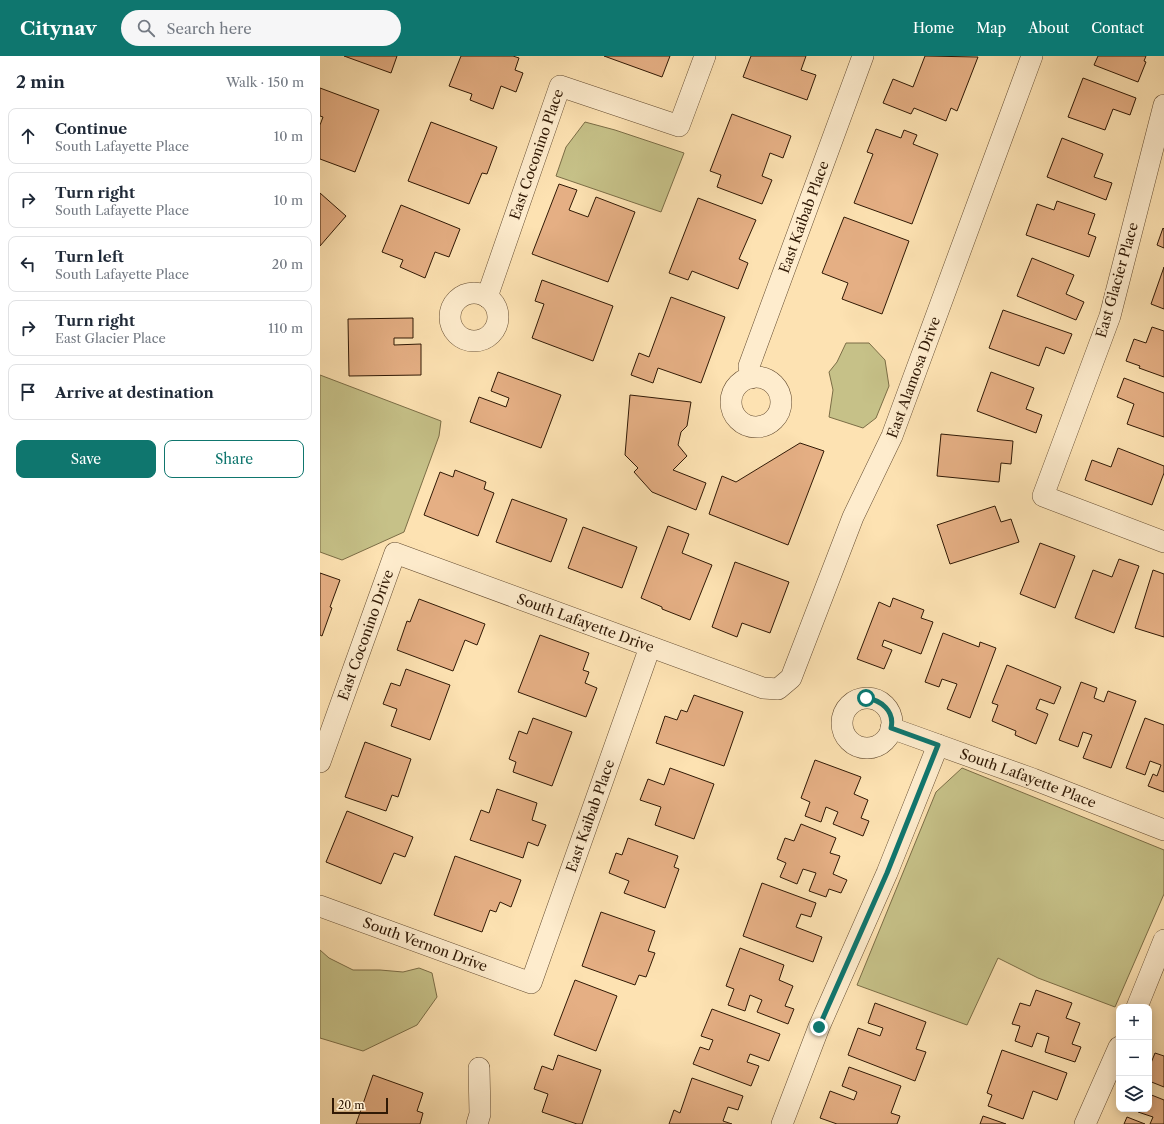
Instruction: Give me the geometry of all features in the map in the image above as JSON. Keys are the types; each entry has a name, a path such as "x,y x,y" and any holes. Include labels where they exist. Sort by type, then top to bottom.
{"street":[{"name":"East Coconino Place","path":"487,297 560,86 679,126 705,56"},
{"name":"East Kaibab Place","path":"751,378 749,366 863,56"},
{"name":"East Alamosa Drive","path":"778,689 791,678 853,517 892,436 1032,56"},
{"name":"East Glacier Place","path":"1164,105 1110,316 1043,496 1164,542"},
{"name":"South Lafayette Drive","path":"395,552 650,648 763,688 778,689"},
{"name":"East Coconino Drive","path":"320,762 395,552"},
{"name":"East Kaibab Place","path":"531,984 650,648"},
{"name":"South Lafayette Place","path":"891,728 1033,779 1164,830"},
{"path":"782,1124 819,1027 887,873 938,745"},
{"name":"South Vernon Drive","path":"320,906 531,984"},
{"path":"1138,1004 1164,940"},
{"path":"1085,1124 1116,1054"},
{"path":"477,1124 480,1114 480,1068"}],"shaded area":[{"path":"585,122 615,130 684,153 661,212 556,176 566,147"},
{"path":"846,343 869,343 885,360 889,386 876,418 863,428 829,417 833,390 829,372 837,362"},
{"path":"320,375 441,421 439,436 404,532 342,560 320,552"},
{"path":"962,768 1164,850 1164,894 1115,1007 1038,978 998,958 967,1025 857,985 936,792"},
{"path":"320,950 329,958 353,970 403,972 419,968 432,973 437,997 417,1025 363,1051 320,1038"}],"building":[{"path":"344,56 397,56 391,73"},
{"path":"461,56 513,56 519,58 515,70 523,73 516,92 501,86 493,109 470,100 472,94 449,86"},
{"path":"604,56 670,56 662,77"},
{"path":"751,56 806,56 801,70 816,75 807,100 743,77"},
{"path":"925,56 978,57 957,111 951,108 946,121 914,108 911,114 883,103 893,79 913,87"},
{"path":"1098,56 1146,56 1144,61 1146,62 1138,82 1094,65"},
{"path":"1083,78 1136,98 1130,115 1113,109 1105,130 1068,117"},
{"path":"320,88 379,110 355,172 320,159 320,125 323,117 320,116"},
{"path":"732,114 791,136 783,158 770,153 762,176 772,180 762,204 717,187 721,175 710,171"},
{"path":"431,122 497,147 487,174 482,173 469,204 408,181"},
{"path":"876,129 901,138 904,130 917,135 913,144 938,154 912,224 854,203 873,154 867,152"},
{"path":"1062,138 1103,154 1094,177 1112,183 1106,200 1047,177"},
{"path":"559,184 577,190 569,210 588,217 596,197 635,212 608,282 532,254"},
{"path":"320,193 346,216 320,246"},
{"path":"698,198 756,220 739,259 748,263 738,289 692,271 688,280 669,273"},
{"path":"1057,201 1095,214 1088,234 1096,237 1089,257 1026,235 1037,204 1054,210"},
{"path":"401,205 460,229 449,257 435,252 425,278 400,267 403,260 382,252"},
{"path":"844,217 909,241 882,314 842,299 848,283 822,273"},
{"path":"1163,228 1164,229 1164,248 1157,245"},
{"path":"1032,258 1074,275 1066,294 1084,302 1076,320 1017,296"},
{"path":"1164,267 1164,309 1151,304"},
{"path":"542,280 613,306 593,361 532,338 544,304 535,301"},
{"path":"671,297 725,317 701,383 658,368 653,383 631,375 639,353 649,357"},
{"path":"1003,310 1072,334 1064,354 1046,347 1039,366 989,348"},
{"path":"413,318 413,338 394,338 394,345 421,344 421,375 349,376 348,319"},
{"path":"1152,327 1164,331 1164,377 1139,368 1140,366 1126,361 1134,339 1146,343"},
{"path":"498,372 561,395 541,448 470,422 479,397 506,407 509,398 491,391"},
{"path":"991,372 1034,388 1026,409 1042,415 1036,433 977,411"},
{"path":"1124,378 1164,393 1164,437 1127,424 1134,404 1117,397"},
{"path":"630,395 691,402 687,426 681,432 678,445 687,456 673,470 706,483 696,510 652,492 634,472 638,468 625,455"},
{"path":"941,434 1013,441 1011,464 1001,463 999,482 937,476"},
{"path":"800,443 824,451 788,545 709,514 722,476 736,482"},
{"path":"1118,448 1164,466 1164,473 1152,505 1085,480 1092,460 1111,467"},
{"path":"455,470 486,482 484,489 494,493 478,536 424,515 440,472 453,477"},
{"path":"512,499 567,519 551,562 496,542"},
{"path":"995,506 1001,522 1011,519 1019,542 950,564 937,525"},
{"path":"668,526 689,534 682,553 712,565 690,620 662,609 662,607 641,598"},
{"path":"583,527 637,547 622,588 568,568"},
{"path":"1040,543 1075,556 1055,608 1020,594"},
{"path":"1119,559 1139,566 1114,633 1075,618 1093,570 1112,577"},
{"path":"735,562 789,582 770,633 742,623 737,637 712,627"},
{"path":"1153,570 1164,574 1164,637 1135,628"},
{"path":"320,573 340,580 330,607 332,608 322,636 320,635"},
{"path":"893,598 924,610 921,618 933,622 921,654 884,640 882,646 892,650 884,669 857,659 879,602 890,607"},
{"path":"419,599 485,624 477,645 465,640 453,671 397,650 407,621 410,622"},
{"path":"943,633 979,647 980,642 996,648 970,718 947,709 957,684 942,679 939,687 925,682"},
{"path":"540,635 589,653 583,670 589,672 585,683 597,688 586,717 518,692"},
{"path":"1007,665 1061,687 1054,704 1040,699 1036,709 1048,714 1036,744 1015,735 1016,731 992,721 998,705 992,703"},
{"path":"406,669 450,685 430,740 391,726 397,709 383,704 391,683 400,686"},
{"path":"1081,682 1097,688 1094,698 1104,702 1108,691 1136,701 1111,768 1083,758 1092,735 1083,732 1078,747 1059,740"},
{"path":"694,695 743,712 724,766 656,743 665,716 677,720 681,710 687,712"},
{"path":"533,718 572,732 552,786 513,772 516,762 509,759 519,731 527,734"},
{"path":"1145,718 1164,725 1164,792 1148,786 1153,774 1157,776 1161,765 1150,761 1145,775 1126,768"},
{"path":"365,742 411,759 398,797 392,795 386,811 345,797"},
{"path":"815,760 861,777 854,794 868,800 861,818 869,821 863,836 833,824 838,812 826,807 821,822 805,816 810,802 801,798"},
{"path":"670,768 714,784 694,839 655,825 661,807 640,800 648,779 664,785"},
{"path":"497,789 537,803 532,820 546,825 538,846 528,842 523,858 470,840 481,810 489,813"},
{"path":"347,811 413,837 405,857 394,853 381,884 326,862"},
{"path":"801,824 836,838 830,853 840,856 833,874 847,880 841,893 829,889 826,897 809,891 816,873 803,869 797,884 780,877 786,863 777,859 785,838 794,841"},
{"path":"628,838 678,856 674,867 679,869 665,908 624,893 629,881 609,873 616,853 622,855"},
{"path":"455,856 521,880 511,907 500,902 496,912 490,910 482,932 434,915"},
{"path":"762,883 816,903 811,917 801,914 796,927 822,937 813,962 743,936"},
{"path":"601,912 655,931 648,951 655,953 646,977 639,975 635,985 582,966"},
{"path":"740,948 784,965 779,980 793,986 785,1006 794,1009 788,1024 757,1012 762,1000 750,995 745,1011 728,1005 734,989 726,986"},
{"path":"575,980 617,996 596,1051 554,1035"},
{"path":"1036,990 1072,1003 1066,1018 1080,1023 1072,1044 1081,1047 1075,1062 1045,1052 1049,1037 1037,1033 1032,1047 1015,1041 1020,1026 1012,1024 1020,1003 1030,1006"},
{"path":"875,1003 926,1022 916,1049 926,1052 915,1081 848,1055 858,1028 880,1036 883,1028 868,1023"},
{"path":"712,1009 780,1034 769,1061 750,1054 747,1062 759,1066 751,1086 693,1064 700,1047 709,1050 713,1040 701,1036"},
{"path":"1002,1050 1067,1073 1057,1100 1033,1091 1023,1119 988,1106 992,1095 987,1093"},
{"path":"1155,1053 1164,1056 1164,1087 1152,1082 1152,1060"},
{"path":"558,1055 601,1070 582,1124 577,1124 542,1112 548,1094 534,1089 542,1066 553,1070"},
{"path":"849,1067 901,1086 891,1113 900,1116 897,1124 837,1124 820,1118 830,1091 854,1100 857,1092 842,1086"},
{"path":"373,1075 423,1093 417,1111 423,1113 420,1124 356,1124"},
{"path":"692,1078 743,1096 738,1110 728,1107 723,1121 732,1124 669,1124 674,1110 680,1113"},
{"path":"1152,1095 1164,1100 1164,1124 1150,1124 1153,1117 1138,1112 1152,1112"},
{"path":"983,1116 1006,1124 980,1124"},
{"path":"1127,1117 1145,1124 1124,1124"}],"route":[{"path":"819,1027 887,873 938,745 891,728 891,715 887,708 874,699 866,698"}]}
